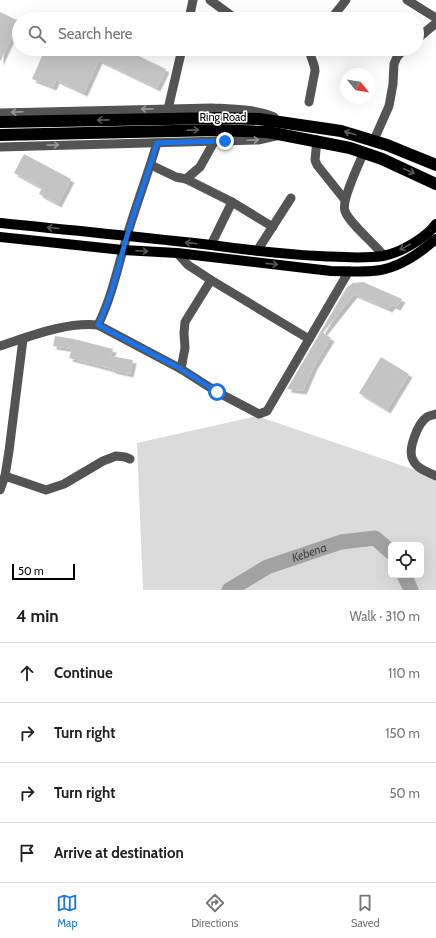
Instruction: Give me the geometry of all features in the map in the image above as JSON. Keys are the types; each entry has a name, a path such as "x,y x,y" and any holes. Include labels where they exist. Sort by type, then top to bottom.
{"highway":[{"name":"Ring Road","path":"0,122 221,118 282,121 341,130 374,140 436,165"},
{"name":"Ring Road","path":"0,135 218,130 268,132 317,140 364,152 436,184"}],"main road":[{"path":"0,223 127,235 257,251 349,258 384,256 407,247 424,236 436,224"},
{"path":"0,237 123,250 177,253 331,271 374,271 388,268 412,257 436,239"}],"street":[{"path":"190,12 193,0"},
{"path":"210,0 226,12"},
{"path":"337,12 346,0"},
{"path":"407,0 436,18"},
{"path":"424,33 436,23"},
{"path":"168,109 180,56"},
{"path":"309,102 315,70 311,56"},
{"path":"374,140 389,106 394,84 394,64 398,56"},
{"path":"0,113 212,108 260,113 282,121"},
{"path":"0,147 258,140 281,134"},
{"path":"317,140 315,160 317,165 345,200"},
{"path":"186,179 200,167 214,142"},
{"path":"98,325 112,292 127,235 157,143"},
{"path":"364,152 345,200 344,210 377,246 384,256"},
{"path":"151,165 176,177 186,179 232,202 273,227"},
{"path":"257,251 291,198"},
{"path":"211,245 232,202"},
{"path":"177,253 188,265 211,280 309,339"},
{"path":"0,346 70,326 84,324 98,325 181,369 217,392 259,414 267,411 349,271"},
{"path":"181,369 185,348 185,322 211,280"},
{"path":"0,490 4,476 13,423 23,339"},
{"path":"436,414 428,416 423,421 417,431 411,452 412,459 416,465 436,476"},
{"path":"4,476 46,490 64,484 103,461 116,456 130,459"}],"shaded area":[{"path":"257,416 418,471 436,480 436,590 143,590 137,443"}],"building":[{"path":"0,12 12,18 12,36 0,62"},
{"path":"42,56 139,56 166,69 157,88 99,60 84,93 56,80 53,87 32,79"},
{"path":"24,154 71,179 58,204 39,194 42,188 14,173"},
{"path":"363,282 402,299 397,307 392,305 389,309 354,294 323,333 331,338 314,366 303,391 287,389 347,287 353,283"},
{"path":"55,336 74,339 113,349 111,356 133,360 130,374 69,358 72,349 53,346"},
{"path":"381,357 409,374 387,410 359,393"}],"waterway":[{"name":"Kebena","path":"229,590 267,567 341,542 375,538 388,549"},
{"name":"Kebena","path":"405,578 411,590"}],"route":[{"path":"217,392 181,369 98,325 112,292 127,235 157,143 225,141"}]}
